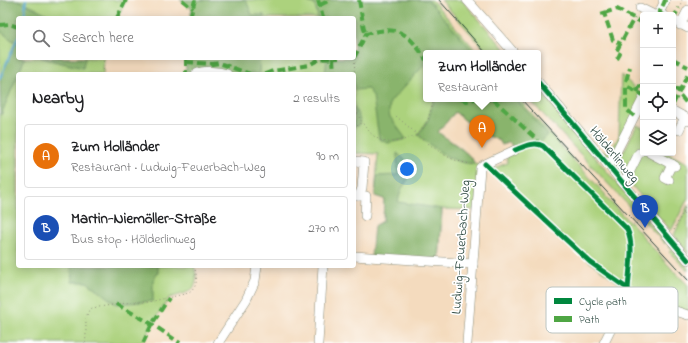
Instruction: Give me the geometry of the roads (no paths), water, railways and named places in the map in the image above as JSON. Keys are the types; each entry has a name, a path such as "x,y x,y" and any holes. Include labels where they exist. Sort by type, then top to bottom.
{"street":[{"path":"467,0 511,50"},
{"path":"660,12 665,1 663,0"},
{"path":"644,12 639,9 646,12"},
{"path":"680,24 688,10"},
{"path":"199,72 217,72"},
{"name":"Hölderlinweg","path":"541,86 688,260"},
{"path":"609,166 640,105"},
{"path":"676,113 687,119 679,130"},
{"name":"Ludwig-Feuerbach-Weg","path":"467,343 480,168 481,166 515,150"},
{"path":"624,183 640,152"},
{"path":"656,156 674,165 665,178 669,180"},
{"path":"356,161 364,162 362,188 357,196"},
{"path":"357,196 366,196 365,216"},
{"path":"356,256 473,264"},
{"path":"218,343 246,300 255,281 257,268"},
{"path":"318,343 323,268"},
{"path":"678,312 688,315"},
{"path":"604,343 609,333"}],"waterway":[{"path":"24,16 26,0"},
{"path":"0,78 16,42"}],"tram line":[{"path":"439,0 483,50"},
{"path":"524,102 688,280"}],"place":[{"name":"Zum Holländer","path":"482,148"},
{"name":"Martin-Niemöller-Straße","path":"645,228"}]}
